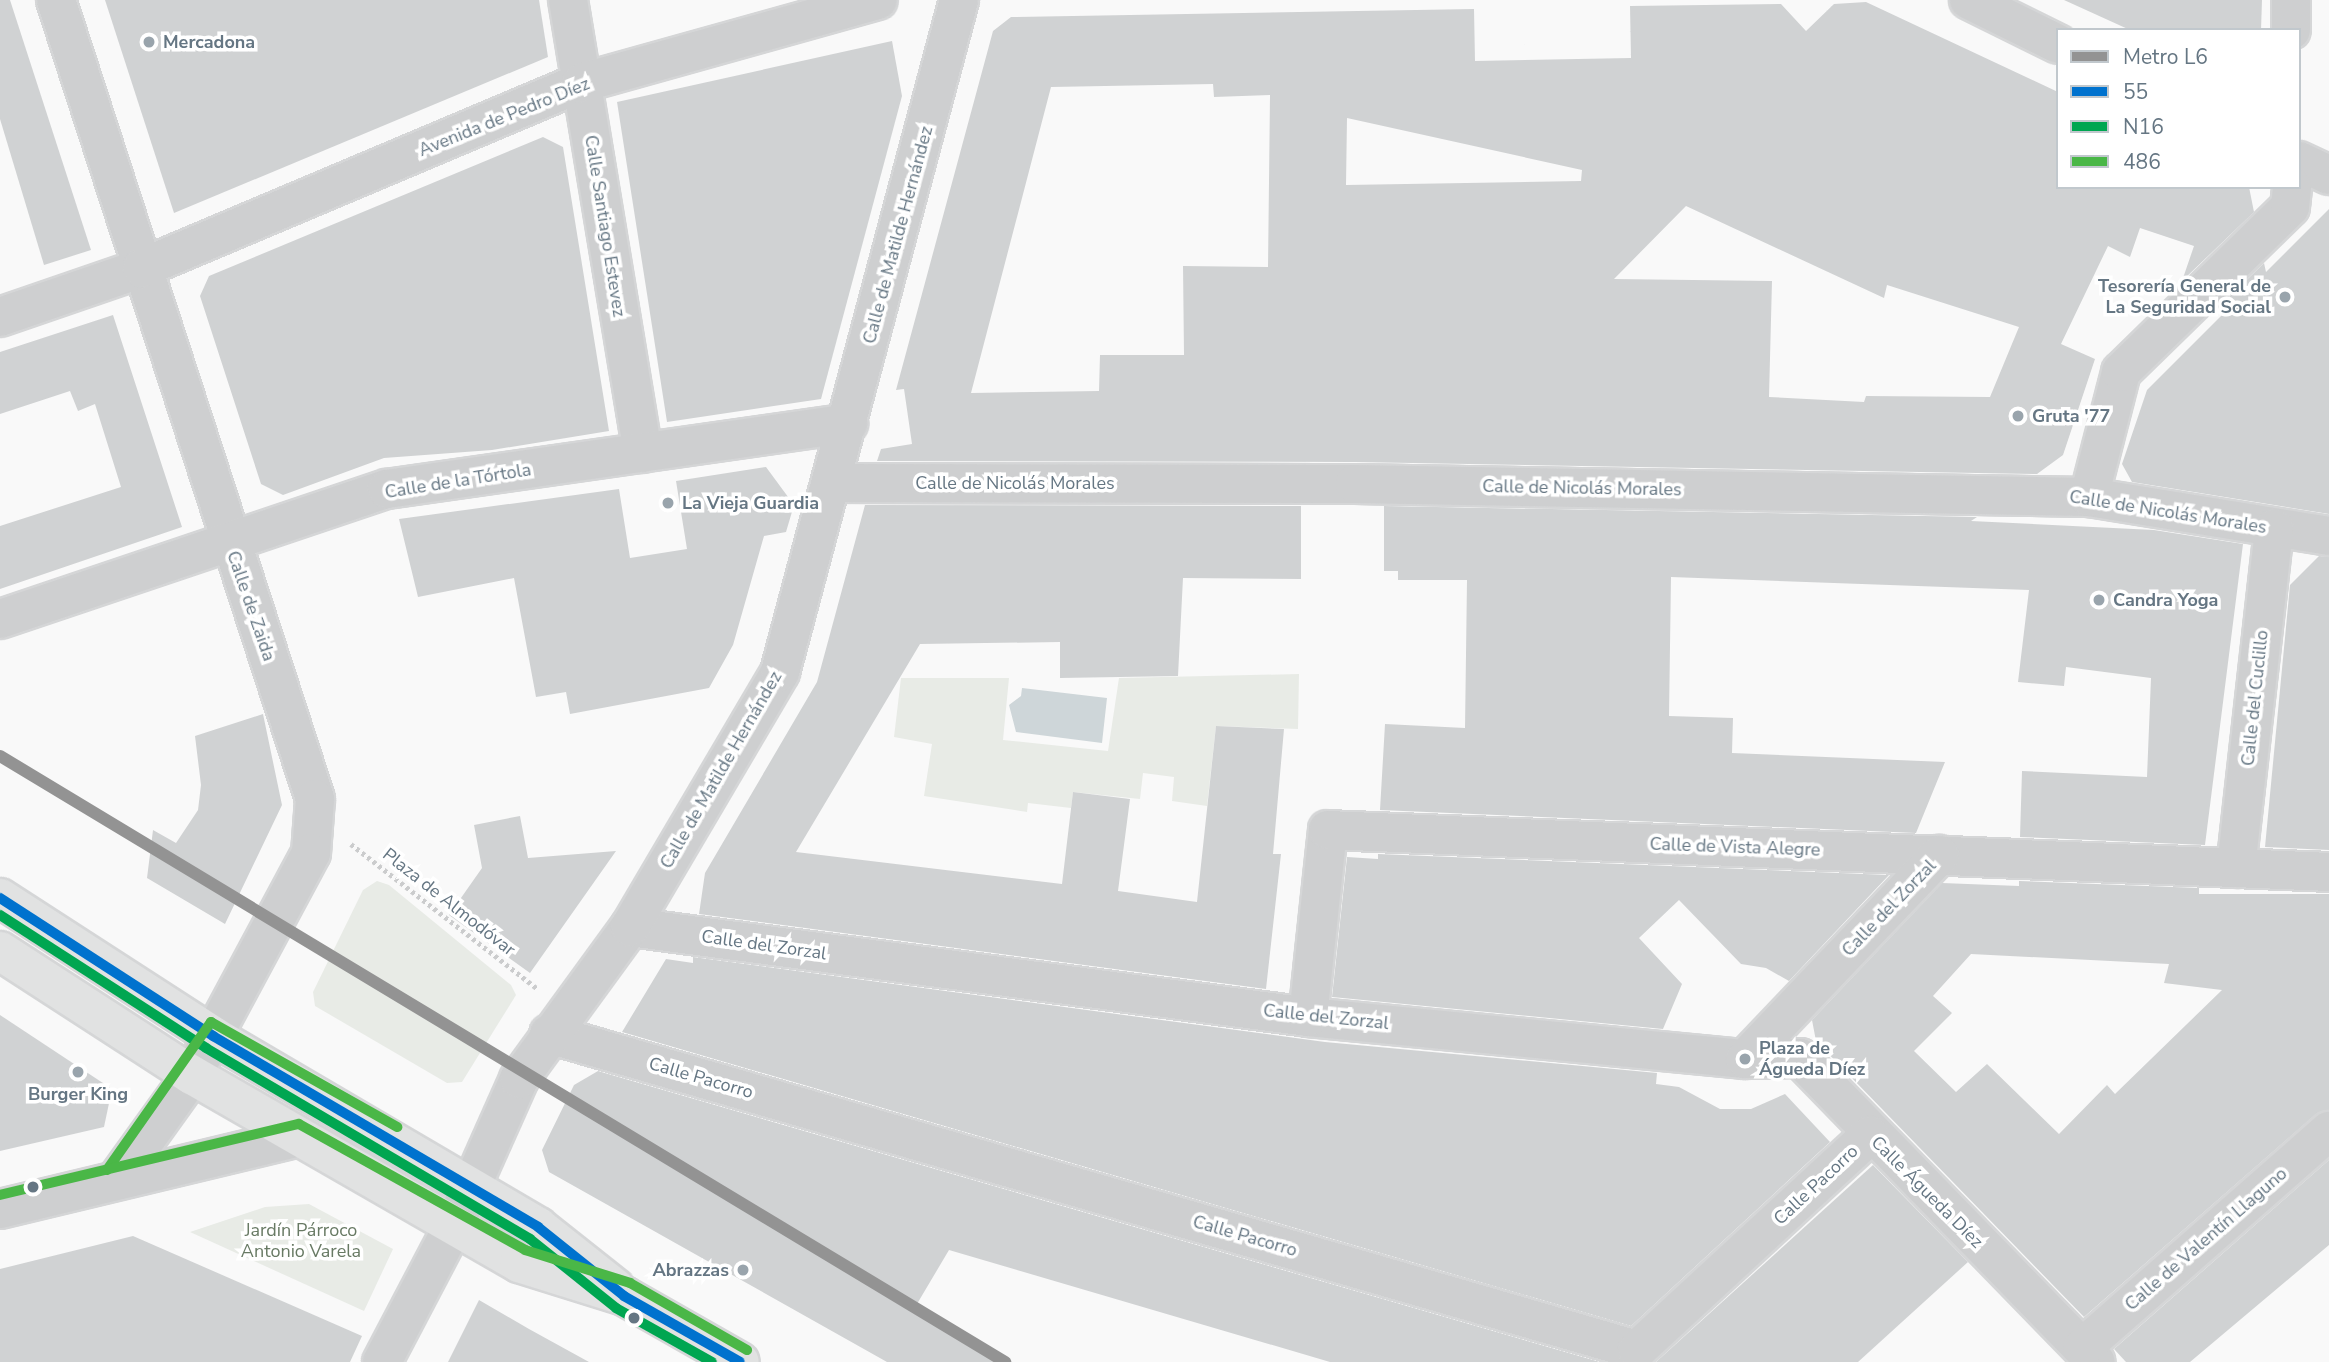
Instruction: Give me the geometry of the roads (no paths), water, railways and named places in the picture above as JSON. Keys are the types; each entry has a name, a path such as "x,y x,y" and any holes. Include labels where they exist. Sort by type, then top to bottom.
{"main road":[{"path":"0,898 213,1035 471,1187 575,1252 624,1297"},
{"path":"0,951 192,1075 296,1138 455,1223 519,1263 624,1297 740,1362"}],"street":[{"name":"Calle de Zaida","path":"56,0 229,542 315,799 311,853 192,1075 118,1178"},
{"name":"Calle Santiago Estevez","path":"568,0 643,453"},
{"name":"Avenida de Pedro Díez","path":"0,317 142,268 581,83 878,0"},
{"name":"Calle de Matilde Hernández","path":"382,1362 455,1223 519,1079 630,927 780,672 959,0"},
{"path":"1969,0 2056,43"},
{"path":"2291,0 2291,28"},
{"path":"2301,162 2329,175"},
{"path":"2089,497 2122,372 2290,207 2292,189"},
{"name":"Calle de la Tórtola","path":"0,619 387,489 848,423"},
{"name":"Calle de Nicolás Morales","path":"831,483 1355,484 2089,497 2329,536"},
{"name":"Calle del Cuclillo","path":"2236,868 2274,528"},
{"name":"Calle de Vista Alegre","path":"1308,1017 1328,830 2329,873"},
{"name":"Calle del Zorzal","path":"630,927 1308,1017 1745,1059 1940,855"},
{"name":"Calle Pacorro","path":"558,1023 1629,1356 1870,1135"},
{"name":"Calle Águeda Díez","path":"1745,1059 1800,1058 1870,1135 2089,1355"},
{"name":"Calle de Valentín Llaguno","path":"2089,1355 2329,1131"},
{"path":"0,1209 118,1178 296,1138"}],"metro line":[{"name":"L6","path":"0,756 1005,1362"}],"place":[{"name":"Mercadona","path":"149,42"},
{"name":"Tesorería General de La Seguridad Social","path":"2285,297"},
{"name":"Gruta '77","path":"2018,416"},
{"name":"La Vieja Guardia","path":"668,503"},
{"name":"Candra Yoga","path":"2099,600"},
{"name":"Plaza de Águeda Díez","path":"1745,1059"},
{"name":"Burger King","path":"78,1072"},
{"name":"Abrazzas","path":"743,1270"}],"park label":[{"name":"Jardín Párroco Antonio Varela","path":"301,1241"}]}
